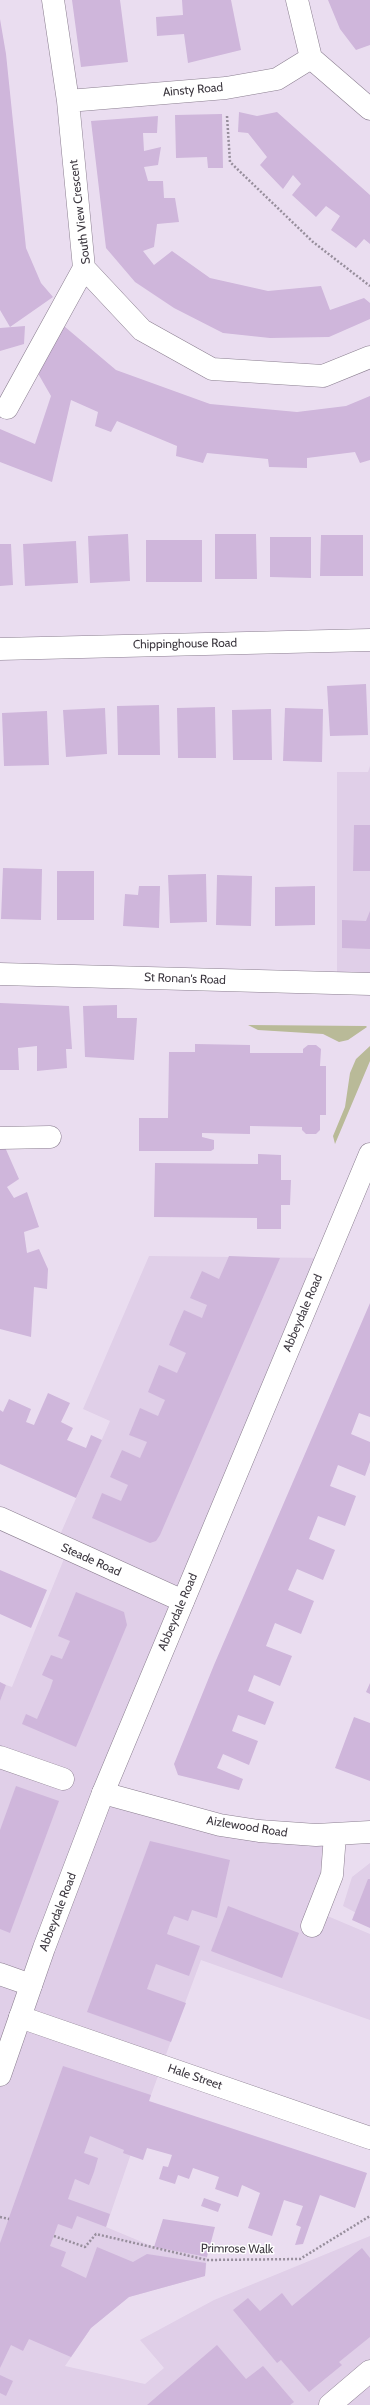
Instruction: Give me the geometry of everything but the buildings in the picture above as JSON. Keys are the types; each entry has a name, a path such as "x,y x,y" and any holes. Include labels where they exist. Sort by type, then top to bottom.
{"street":[{"name":"South View Crescent","path":"53,0 68,101 84,268 142,330 212,369 323,376 370,357"},
{"path":"297,0 312,58 370,109"},
{"name":"Ainsty Road","path":"68,101 226,88 277,79 312,58"},
{"path":"7,408 84,268"},
{"name":"Chippinghouse Road","path":"0,649 370,640"},
{"name":"St Ronan's Road","path":"0,974 370,984"},
{"path":"0,1138 50,1137"},
{"name":"Abbeydale Road","path":"0,2075 31,1985 103,1792 370,1154"},
{"name":"Steade Road","path":"0,1518 182,1601"},
{"path":"0,1757 63,1779"},
{"name":"Aizlewood Road","path":"103,1792 220,1825 266,1832 335,1835 370,1832"},
{"path":"312,1926 332,1875 335,1835"},
{"path":"0,1974 31,1985"},
{"name":"Hale Street","path":"20,2017 370,2138"},
{"path":"330,2405 370,2371"}],"path":[{"path":"226,88 230,162 313,242 370,286"},
{"name":"Primrose Walk","path":"54,2236 85,2247 96,2234 207,2260 300,2259 370,2216"},
{"path":"0,2217 9,2219"}],"shaded area":[{"path":"370,766 370,984 337,983 337,772 368,772"},
{"path":"149,1256 326,1258 103,1792 335,1835 318,1912 370,1934 370,2020 201,1960 151,2095 106,2227 154,2247 207,2257 205,2276 129,2297 91,2328 65,2366 145,2384 164,2368 140,2340 214,2300 370,2236 370,2405 0,2405 0,1701 6,1685 12,1687 68,1549 56,1544 110,1421 83,1409"},
{"path":"370,1863 370,1920 343,1906 352,1877"}],"green space":[{"path":"248,1025 367,1027 348,1040 339,1042 323,1034 258,1030"},
{"path":"370,1046 370,1061 335,1144 333,1136 345,1107 350,1073 356,1059"}]}
